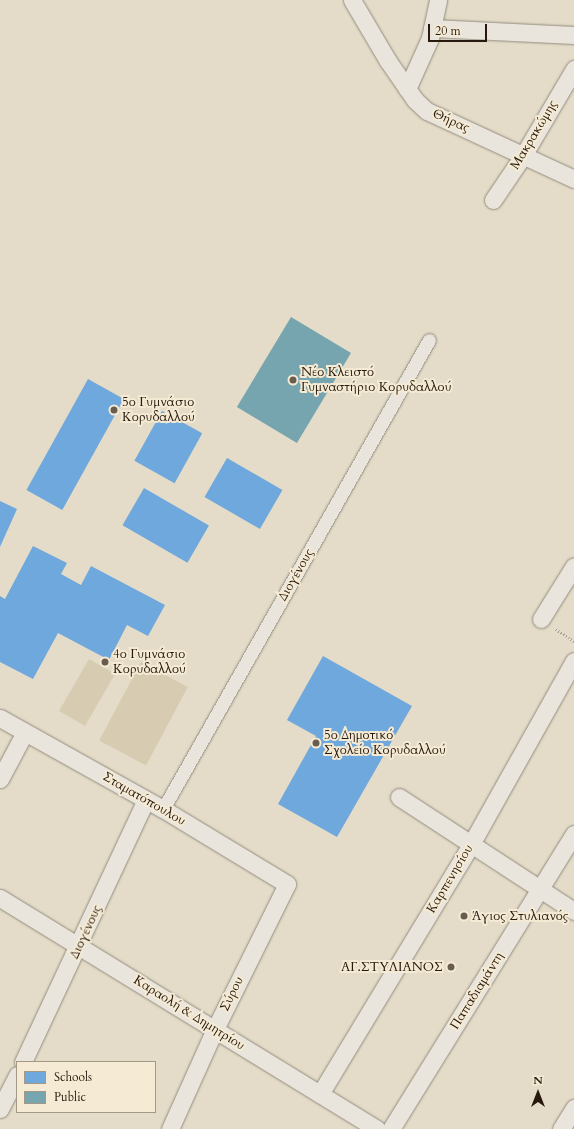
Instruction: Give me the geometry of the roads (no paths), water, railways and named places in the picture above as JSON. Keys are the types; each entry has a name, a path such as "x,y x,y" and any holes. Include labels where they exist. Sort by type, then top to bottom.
{"street":[{"name":"Θήρας","path":"352,0 370,34 407,88 426,111 524,154 574,179"},
{"path":"407,88 432,28 438,0"},
{"path":"432,28 574,35"},
{"name":"Μακρακώμης","path":"493,200 524,154 574,69"},
{"name":"Διογένους","path":"163,809 429,340"},
{"path":"541,619 574,566"},
{"name":"Καρπενησίου","path":"320,1094 470,846 574,661"},
{"name":"Σταματόπουλου","path":"0,718 163,809 287,884"},
{"path":"0,779 25,732"},
{"path":"399,797 470,846 574,911"},
{"name":"Διογένους","path":"23,1061 80,946 146,800"},
{"name":"Παπαδιαμάντη","path":"390,1129 540,890 574,830"},
{"name":"Παπαδιαμάντη","path":"562,852 574,834"},
{"name":"Σύρου","path":"170,1129 215,1029 287,884"},
{"name":"Καραολή & Δημητρίου","path":"0,898 377,1129"},
{"path":"0,1108 16,1076"},
{"path":"561,1129 574,1108"}],"place":[{"name":"Νέο Κλειστό Γυμναστήριο Κορυδαλλού","path":"293,380"},
{"name":"5ο Γυμνάσιο Κορυδαλλού","path":"114,410"},
{"name":"4ο Γυμνάσιο Κορυδαλλού","path":"105,662"},
{"name":"5ο Δημοτικό Σχολείο Κορυδαλλού","path":"316,743"},
{"name":"Άγιος Στυλιανός","path":"464,916"},
{"name":"ΑΓ.ΣΤΥΛΙΑΝΟΣ","path":"451,967"}]}
